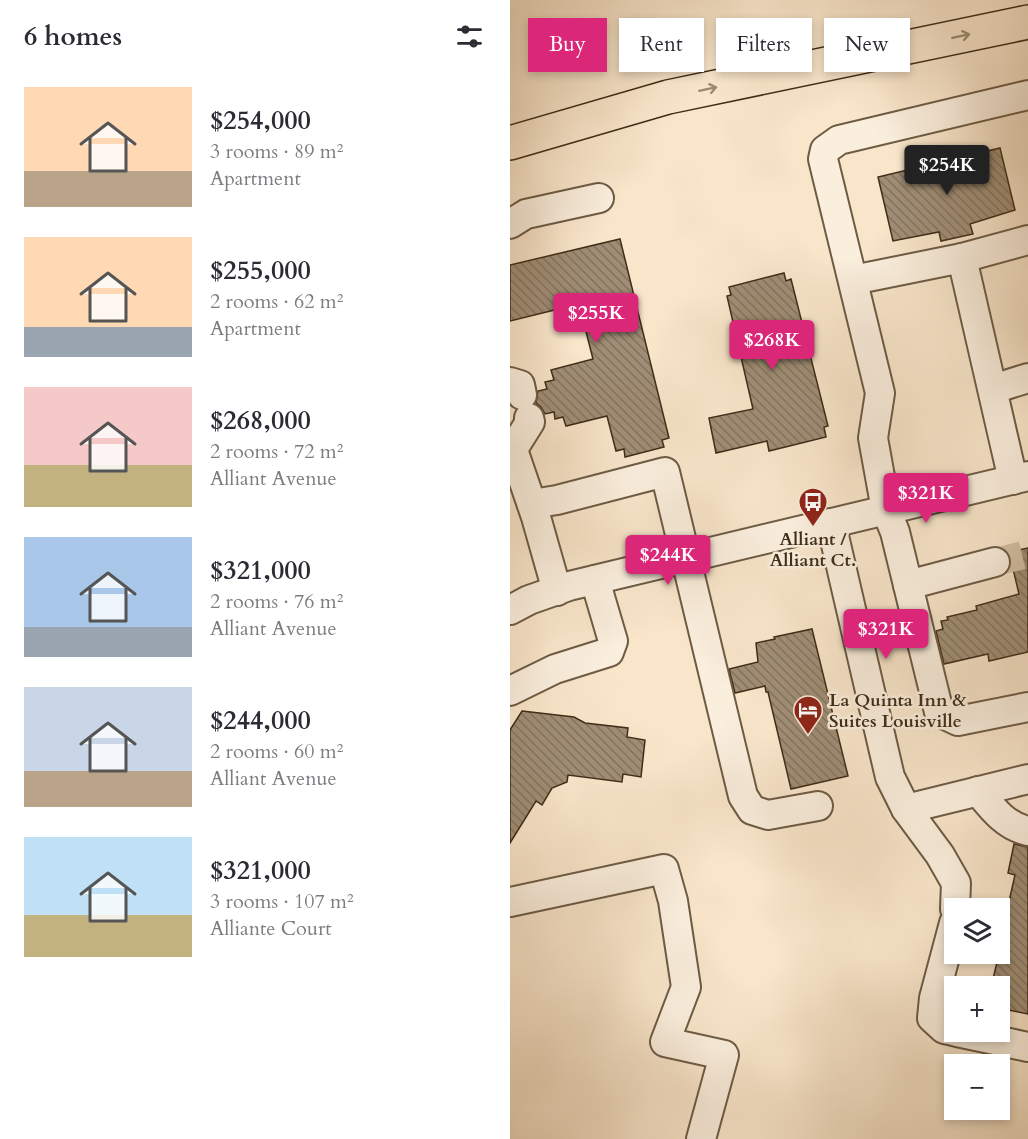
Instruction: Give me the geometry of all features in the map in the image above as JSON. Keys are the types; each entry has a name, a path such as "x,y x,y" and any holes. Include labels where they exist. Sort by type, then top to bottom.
{"highway":[{"path":"510,124 668,97 1028,22"},
{"path":"510,143 668,97"}],"street":[{"path":"1028,95 839,140 825,150 823,159 880,393 873,438 886,510 896,532 939,712 958,721 1028,707"},
{"path":"510,224 526,214 599,198"},
{"path":"853,280 962,258 1028,240"},
{"path":"510,610 557,591 595,580 1020,478 993,389 962,258"},
{"path":"993,389 1028,378"},
{"path":"520,398 530,422 511,445 532,504 557,591"},
{"path":"532,504 557,500 665,472 743,796 752,810 768,815 818,806"},
{"path":"831,523 890,777 906,809 940,855 956,883 955,898"},
{"path":"908,585 995,562"},
{"path":"510,691 555,669 609,652 613,641 595,580"},
{"path":"906,809 1028,779"},
{"path":"978,791 996,814 1007,822 1028,831"},
{"path":"510,902 664,869 673,901 686,987 665,1042 724,1055 701,1139"},
{"path":"944,960 934,998 932,1018 944,1029"},
{"path":"1004,1042 1028,1047"}],"building":[{"path":"1000,148 1015,210 970,224 973,234 941,241 939,232 893,241 878,177"},
{"path":"620,239 669,438 662,440 664,447 625,457 624,449 616,451 607,416 566,426 563,417 555,419 554,412 545,414 536,403 538,391 547,389 545,382 554,380 551,370 593,359 579,304 510,321 510,265"},
{"path":"784,273 786,281 791,279 828,426 824,427 826,437 769,451 767,441 716,453 709,418 753,409 727,296 731,295 729,287"},
{"path":"1028,548 1028,652 989,661 988,654 944,664 936,631 943,629 941,621 948,620 947,617 977,610 976,606 1019,594 1009,552"},
{"name":"La Quinta Inn & Suites Louisville","path":"812,629 848,776 791,789 765,686 735,693 729,669 758,662 756,643"},
{"path":"522,711 574,717 585,723 628,728 627,737 645,740 641,777 623,774 622,782 568,775 567,782 552,788 542,805 536,801 510,843 510,730"},
{"path":"1014,844 1028,847 1028,1014 1010,1010 1010,976 994,976 997,964 1010,964 1010,898 1015,875 1008,873"}],"tunnel":[{"path":"995,562 1028,554"}],"place":[{"name":"Alliant / Alliant Ct.","path":"813,528"},
{"name":"La Quinta Inn & Suites Louisville","path":"808,736"}]}
